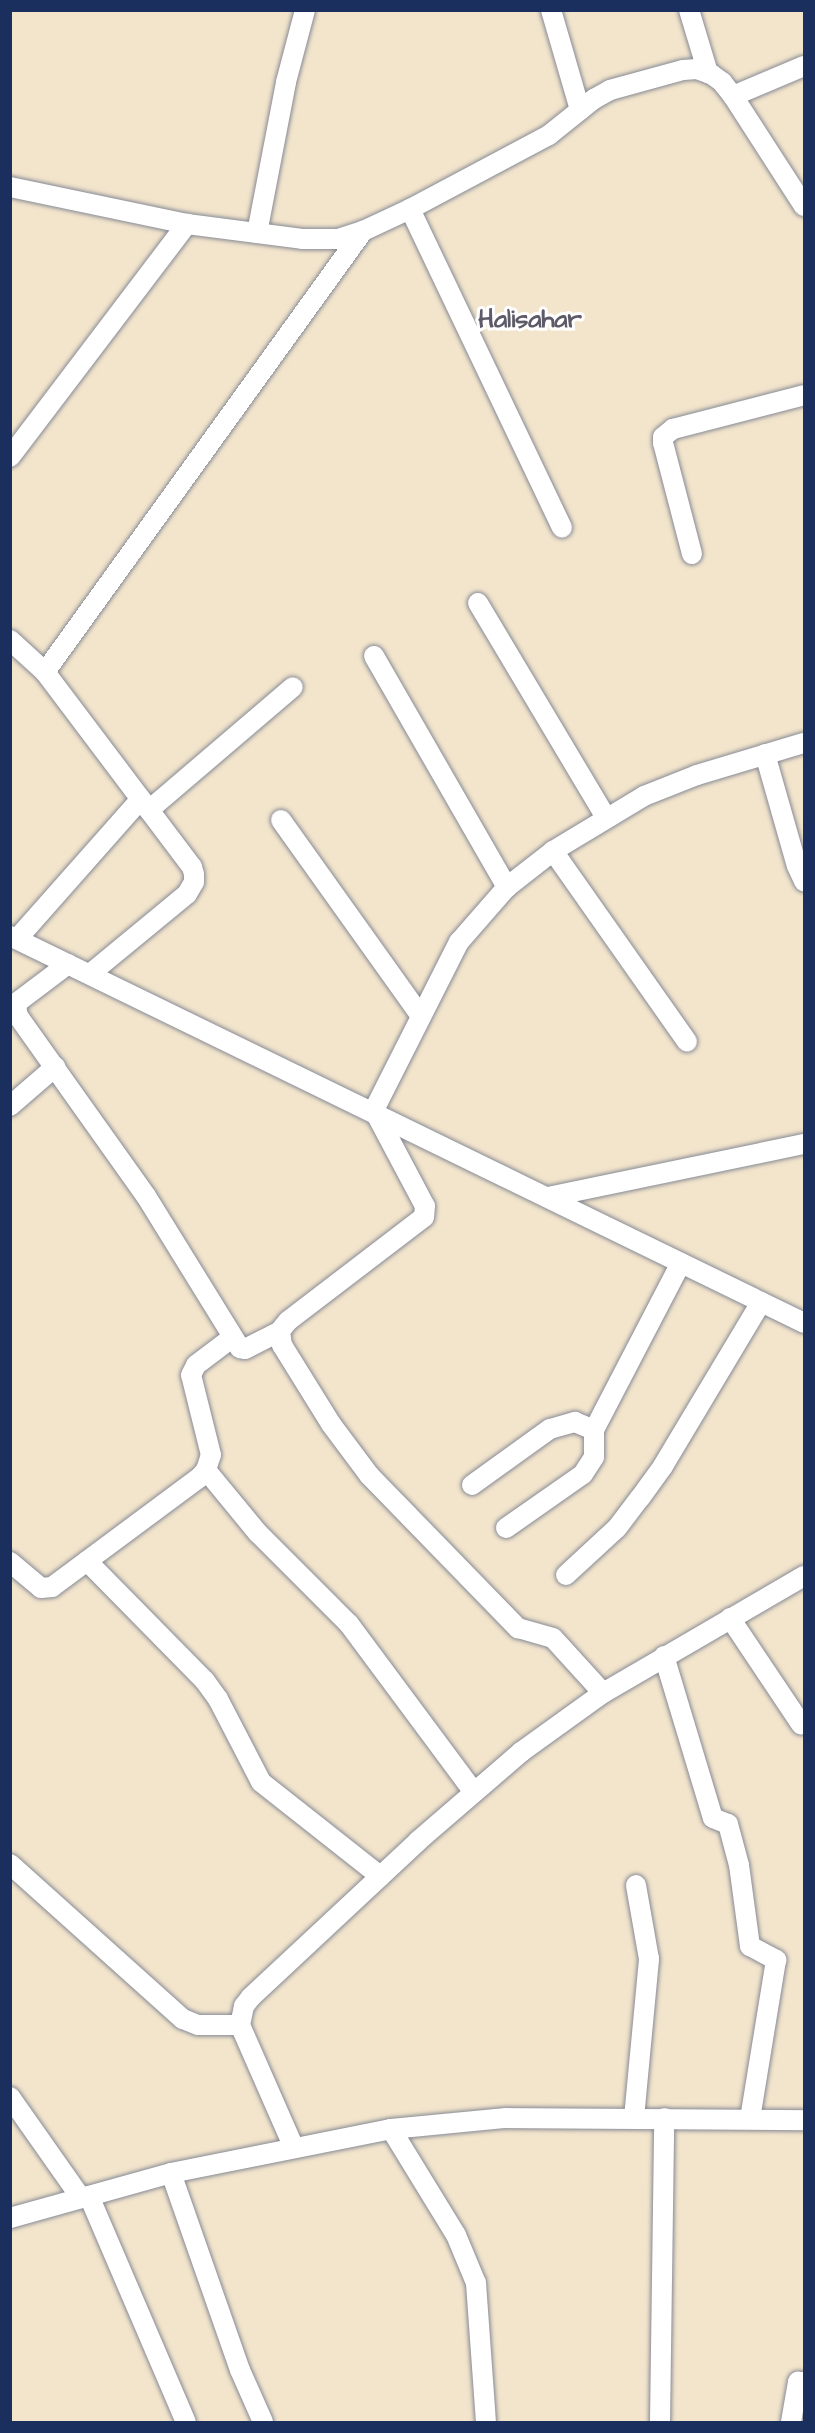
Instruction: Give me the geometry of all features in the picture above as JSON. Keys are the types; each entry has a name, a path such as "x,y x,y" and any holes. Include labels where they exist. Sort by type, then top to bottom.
{"street":[{"path":"257,233 286,82 305,10"},
{"path":"551,10 580,111"},
{"path":"689,10 708,73"},
{"path":"733,96 804,66"},
{"path":"10,187 187,224 322,240 338,239 363,231 410,209 549,135 609,90 683,70 697,69 722,82 733,96 804,206"},
{"path":"410,209 562,528"},
{"path":"10,457 187,224"},
{"path":"45,672 363,231"},
{"path":"692,554 663,437 673,429 804,395"},
{"path":"478,603 606,818"},
{"path":"10,640 45,672 192,867 194,882 187,894 90,974"},
{"path":"374,656 507,887"},
{"path":"293,687 145,804 14,938 804,1323"},
{"path":"374,1113 420,1016 459,942 507,887 553,851 644,796 697,775 804,743"},
{"path":"765,753 796,866 804,881"},
{"path":"281,820 420,1016"},
{"path":"553,851 687,1042"},
{"path":"68,964 19,1000 16,1006 18,1016 153,1206 233,1337 243,1349 280,1331 288,1321 424,1217 425,1206 374,1113"},
{"path":"10,1106 55,1067"},
{"path":"548,1197 804,1144"},
{"path":"506,1528 583,1474 594,1457 594,1430 681,1263"},
{"path":"566,1575 617,1528 663,1466 761,1302"},
{"path":"280,1331 282,1345 331,1424 369,1475 518,1628 553,1638 603,1693"},
{"path":"10,1562 41,1588 48,1588 206,1470 210,1463 210,1446 191,1375 196,1365 233,1337"},
{"path":"472,1485 550,1429 574,1422 594,1430"},
{"path":"206,1470 258,1533 349,1624 473,1791"},
{"path":"87,1561 205,1681 218,1699 261,1782 380,1876"},
{"path":"294,2148 240,2025 244,2006 251,1997 473,1791 521,1752 603,1693 804,1576"},
{"path":"730,1618 801,1724"},
{"path":"664,1656 713,1818 728,1824 739,1865 750,1946 776,1960 750,2118"},
{"path":"10,1864 183,2019 198,2025 240,2025"},
{"path":"634,2118 649,1959 636,1885"},
{"path":"10,2097 85,2197 186,2422"},
{"path":"12,2215 171,2173 391,2129 506,2118 804,2120"},
{"path":"660,2422 664,2118"},
{"path":"391,2129 456,2235 476,2283 486,2422"},
{"path":"171,2173 240,2370 263,2422"},
{"path":"791,2422 798,2382 804,2382"}],"district":[{"name":"Halisahar","path":"530,320"}]}
